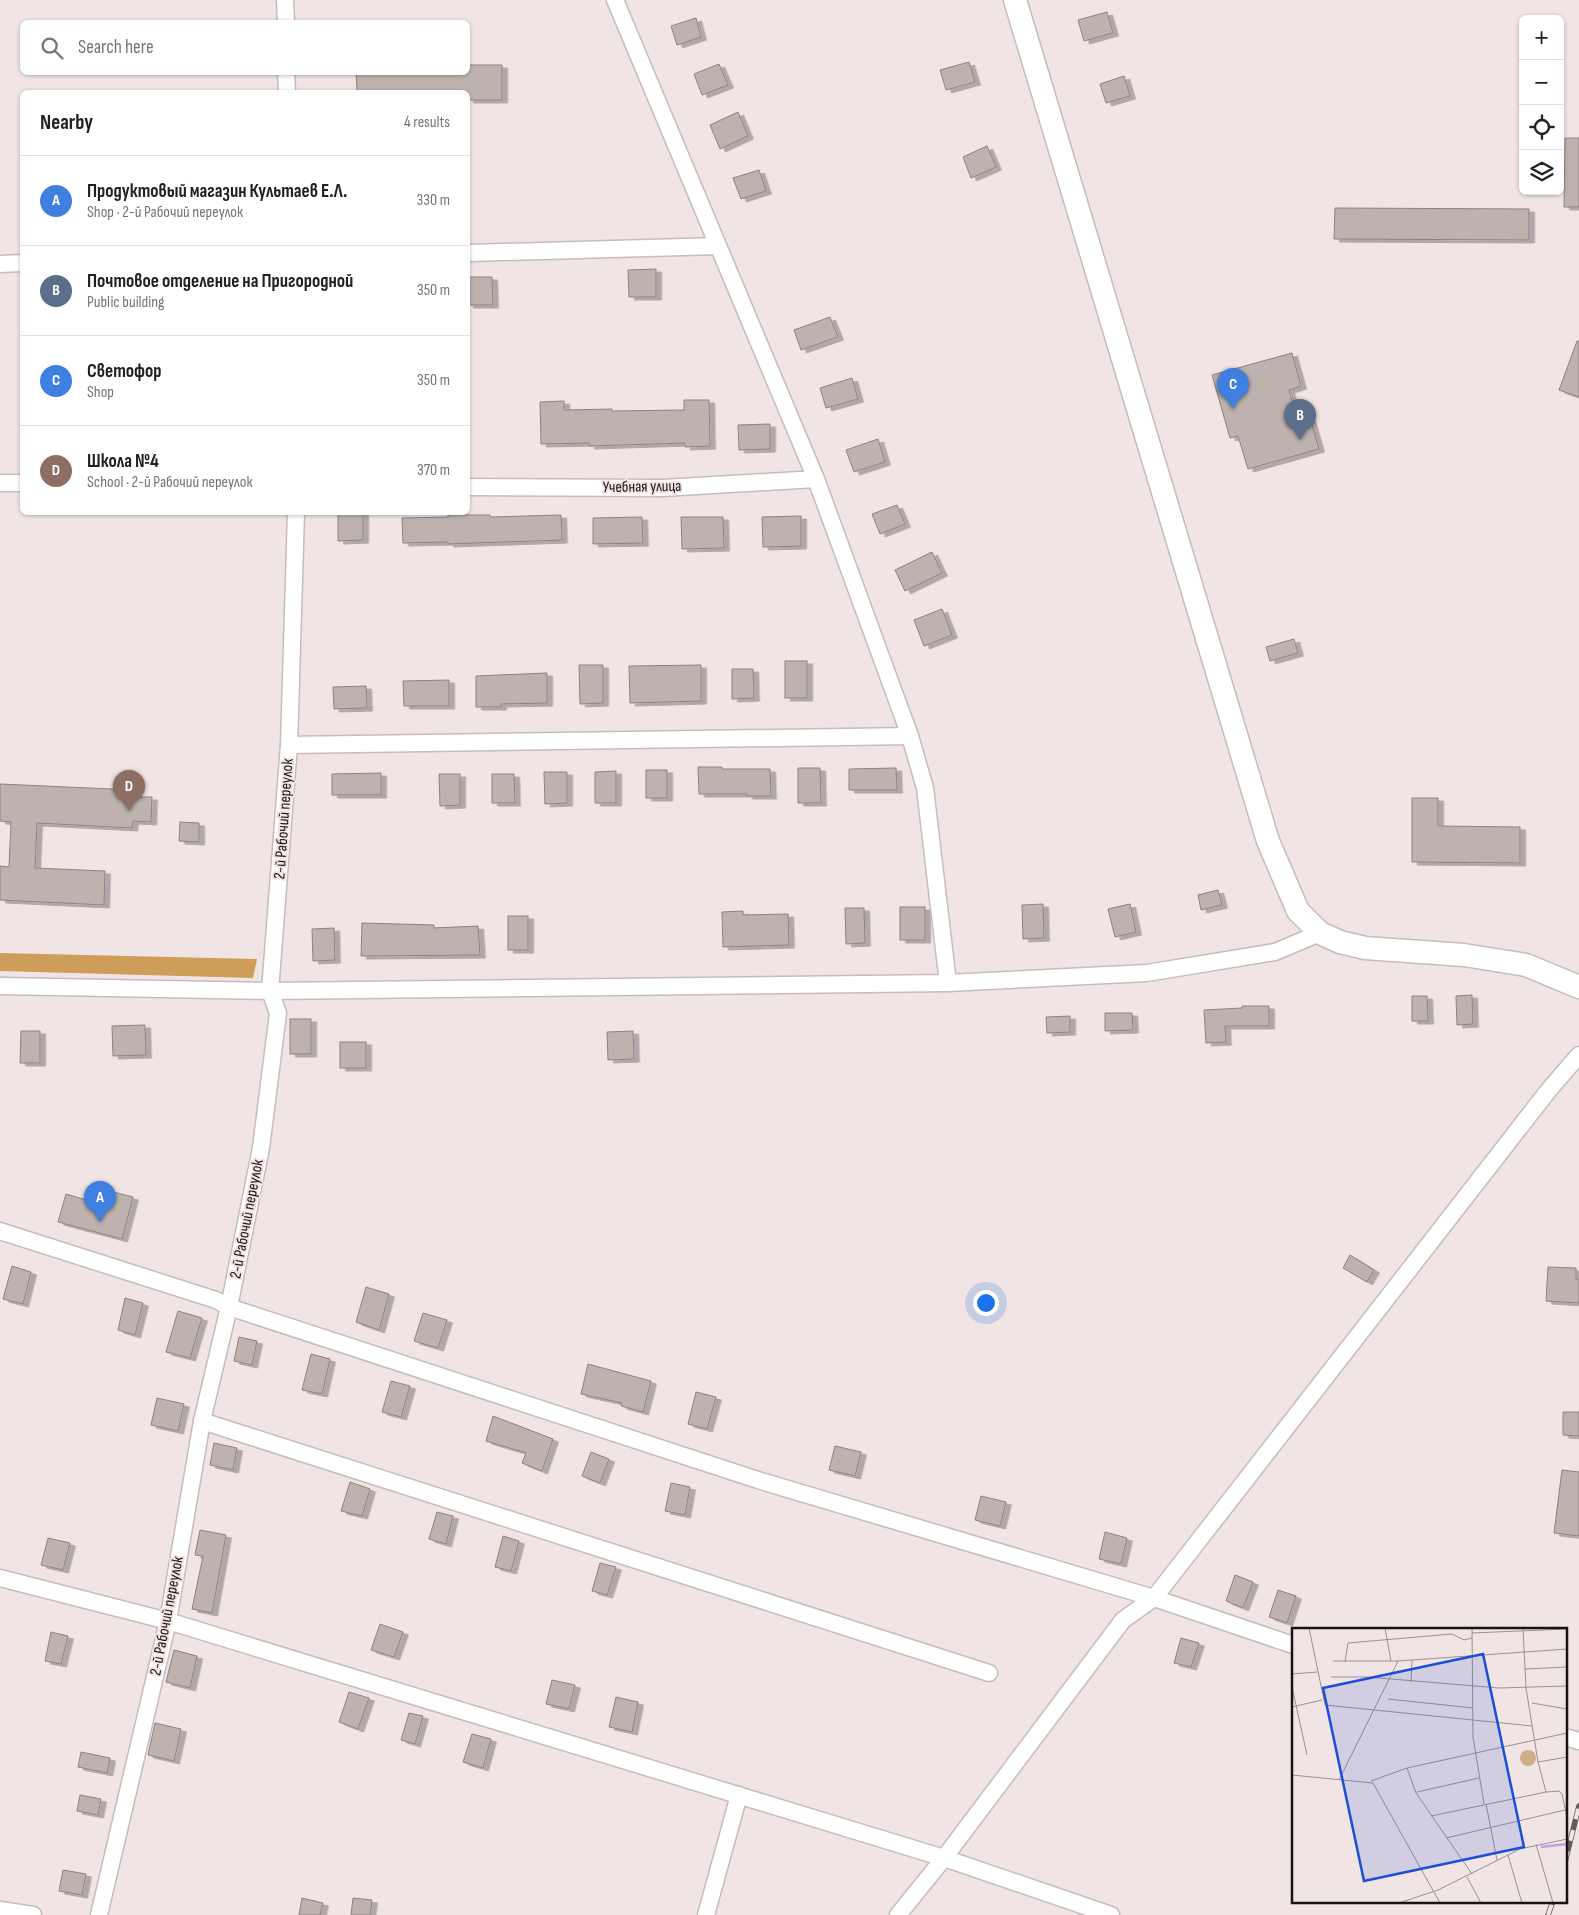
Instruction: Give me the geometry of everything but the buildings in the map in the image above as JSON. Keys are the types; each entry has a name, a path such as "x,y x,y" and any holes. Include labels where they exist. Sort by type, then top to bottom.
{"street":[{"path":"285,0 286,20"},
{"path":"615,0 816,479 910,736 926,788 948,983"},
{"path":"1015,0 1268,841 1298,911 1320,932 1340,942 1365,948 1464,955 1526,965 1579,987"},
{"path":"286,75 287,90"},
{"path":"470,253 718,246"},
{"path":"0,264 20,263"},
{"name":"Учебная улица","path":"470,488 663,488 816,479"},
{"path":"0,483 20,484"},
{"name":"2-й Рабочий переулок","path":"99,1915 168,1621 202,1421 229,1306 261,1148 278,1013 270,991 289,745 296,515"},
{"path":"289,745 910,736"},
{"path":"0,986 270,991 948,983 1147,973 1275,952 1320,932"},
{"path":"898,1915 944,1858 1123,1620 1154,1598 1548,1091 1579,1055"},
{"path":"0,1232 216,1300 229,1306 761,1481 1154,1598 1292,1645"},
{"path":"202,1421 989,1673"},
{"path":"0,1578 168,1621 944,1858 1111,1915"},
{"path":"1566,1737 1579,1741"},
{"path":"706,1915 739,1795"},
{"path":"0,1910 32,1915"}],"shaded area":[{"path":"0,953 257,959 253,978 0,971"}],"railway":[{"path":"1566,1858 1579,1806"},
{"path":"1548,1915 1553,1902"}],"place":[{"name":"Светофор","path":"1233,409"},
{"name":"Почтовое отделение на Пригородной","path":"1300,440"},
{"name":"Школа №4","path":"129,811"},
{"name":"Продуктовый магазин Культаев Е.Л.","path":"100,1222"}]}
